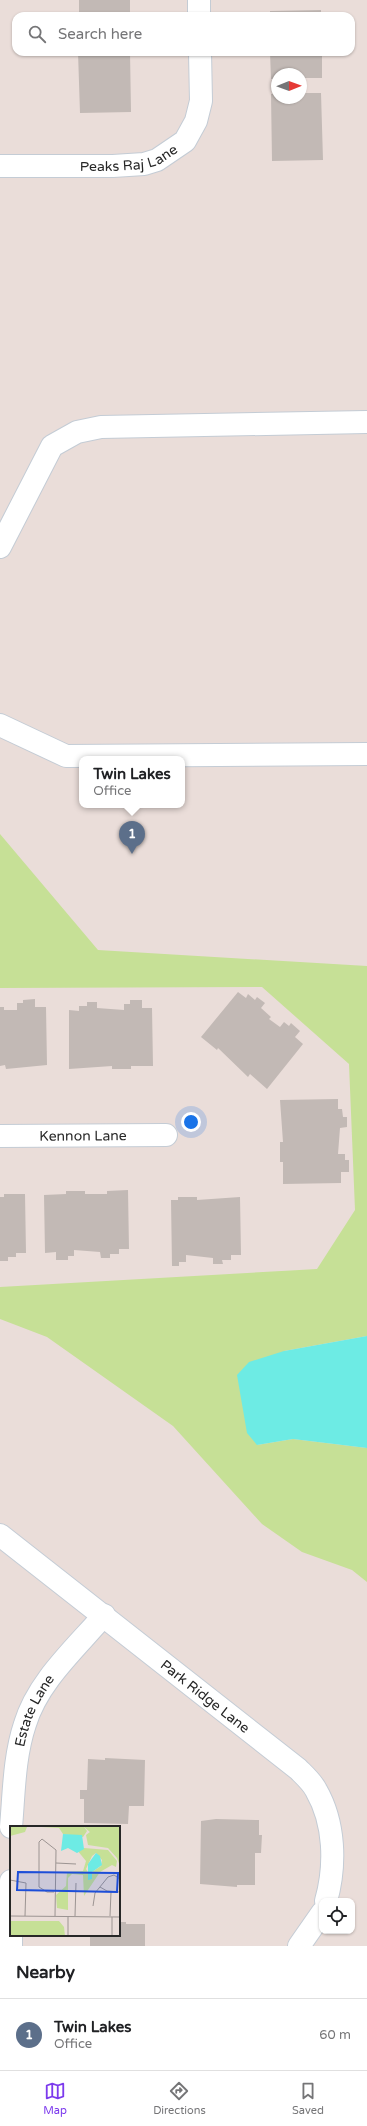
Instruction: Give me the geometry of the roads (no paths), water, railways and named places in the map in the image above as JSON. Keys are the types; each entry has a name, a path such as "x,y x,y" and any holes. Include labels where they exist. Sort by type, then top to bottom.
{"street":[{"path":"199,0 199,12"},
{"name":"Peaks Raj Lane","path":"0,166 113,166 144,164 157,160 186,141 196,121 201,101 200,56"},
{"path":"0,547 52,446 77,432 101,427 367,422"},
{"path":"0,725 66,756 367,754"},
{"name":"Kennon Lane","path":"0,1136 166,1135"},
{"name":"Park Ridge Lane","path":"0,1535 104,1615 298,1769 316,1788 327,1814 332,1847 332,1880 327,1898"},
{"name":"Estate Lane","path":"11,1826 18,1750 25,1723 36,1698 56,1671 104,1615"},
{"path":"299,1946 319,1917"}],"water":[{"path":"367,1336 367,1448 293,1439 257,1445 247,1433 237,1375 249,1362 284,1351"}],"place":[{"name":"Twin Lakes","path":"132,854"}]}
